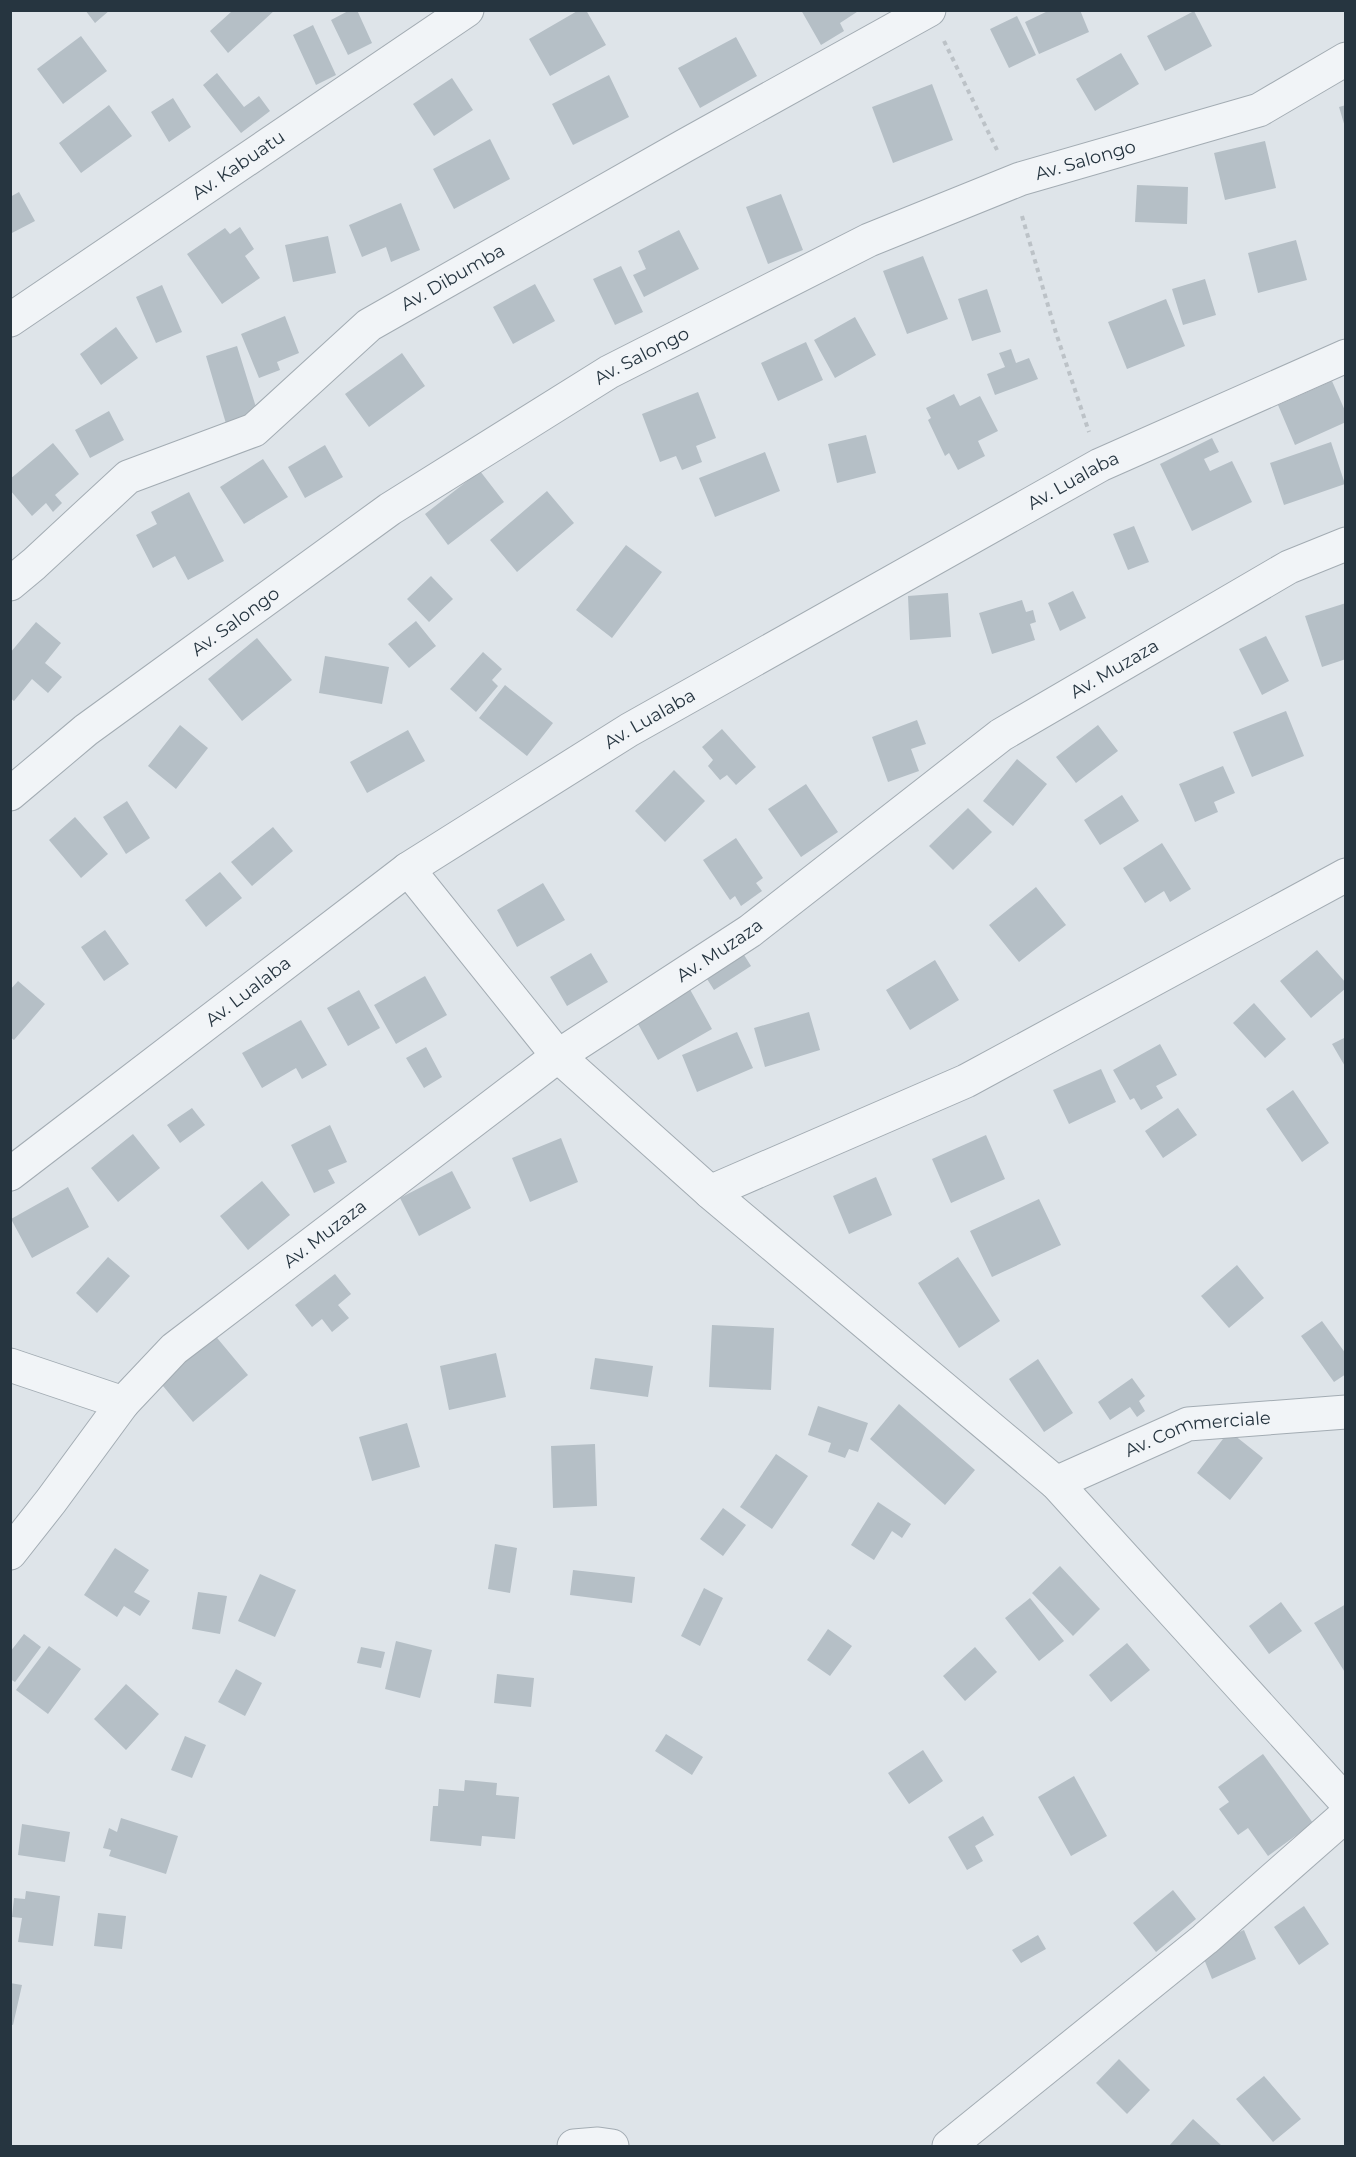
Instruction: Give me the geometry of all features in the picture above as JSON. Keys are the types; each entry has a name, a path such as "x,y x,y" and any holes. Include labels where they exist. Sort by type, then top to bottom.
{"street":[{"name":"Av. Kabuatu","path":"10,320 467,10"},
{"name":"Av. Dibumba","path":"10,584 128,477 254,430 369,326 684,146 934,21"},
{"name":"Av. Salongo","path":"10,794 86,730 390,509 609,372 869,240 1012,182 1259,110 1346,59"},
{"name":"Av. Lualaba","path":"10,1174 408,869 629,730 1100,465 1346,356"},
{"name":"Av. Muzaza","path":"10,1553 51,1502 123,1403 174,1350 558,1056 750,931 1001,735 1289,567 1346,544"},
{"path":"408,869 558,1056 710,1192 1056,1483 1346,1802"},
{"path":"710,1192 966,1081 1346,875"},
{"path":"10,1365 123,1403"},
{"name":"Av. Commerciale","path":"1056,1483 1188,1424 1346,1412"},
{"path":"949,2146 1204,1940 1346,1815"},
{"path":"574,2146 598,2144 612,2146"}],"path":[{"path":"934,21 1012,182 1056,333 1100,465"}],"building":[{"path":"85,10 110,10 95,23"},
{"path":"229,10 275,10 228,53 210,31 231,12"},
{"path":"350,10 357,10 372,43 348,55 331,20"},
{"path":"579,10 586,10 606,45 550,76 529,39"},
{"path":"801,10 860,10 840,23 844,31 821,45"},
{"path":"1050,10 1080,10 1089,32 1039,54 1025,22"},
{"path":"1194,11 1212,46 1165,71 1147,36"},
{"path":"1017,16 1036,55 1009,68 990,29"},
{"path":"313,25 336,75 316,85 293,35"},
{"path":"81,36 107,71 63,104 37,69"},
{"path":"736,37 757,76 700,108 678,68"},
{"path":"1121,53 1139,84 1095,111 1076,79"},
{"path":"217,73 244,107 259,96 270,111 241,133 203,85"},
{"path":"609,75 629,117 573,145 552,104"},
{"path":"452,78 473,110 434,136 413,104"},
{"path":"932,84 953,140 893,163 872,107"},
{"path":"173,98 191,127 169,142 151,112"},
{"path":"109,105 132,136 81,173 59,143"},
{"path":"1346,105 1346,127 1345,127 1339,107"},
{"path":"490,139 510,179 454,209 433,169"},
{"path":"1265,141 1276,188 1225,200 1214,153"},
{"path":"1137,185 1188,187 1187,224 1135,222"},
{"path":"19,192 35,221 10,234 10,197"},
{"path":"781,194 803,250 768,264 746,207"},
{"path":"401,203 420,250 391,262 386,247 362,257 349,225"},
{"path":"240,227 254,249 245,256 260,278 222,304 187,254 225,228 230,234"},
{"path":"679,230 699,269 644,297 633,275 646,269 638,251"},
{"path":"328,236 336,273 293,282 285,245"},
{"path":"1296,240 1307,280 1258,293 1248,253"},
{"path":"923,256 948,319 907,334 883,271"},
{"path":"621,266 643,312 615,325 593,279"},
{"path":"1205,279 1216,315 1183,325 1172,289"},
{"path":"535,284 555,321 513,344 493,307"},
{"path":"162,285 182,332 156,343 136,297"},
{"path":"987,289 1001,332 972,341 958,299"},
{"path":"1166,299 1185,346 1127,369 1108,322"},
{"path":"285,316 299,353 277,362 280,370 259,378 241,334"},
{"path":"855,317 876,355 835,378 814,340"},
{"path":"116,327 138,358 101,385 80,354"},
{"path":"806,342 823,380 778,401 761,363"},
{"path":"237,346 259,417 227,427 206,356"},
{"path":"1011,349 1016,363 1029,358 1038,379 995,395 987,374 1005,367 999,353"},
{"path":"402,353 425,386 369,427 345,394"},
{"path":"1332,381 1346,413 1346,422 1295,445 1278,405"},
{"path":"698,392 716,438 696,446 702,462 682,470 676,456 660,462 642,414"},
{"path":"954,394 960,406 980,396 998,431 978,441 985,456 958,470 949,453 945,456 928,420 931,418 926,408"},
{"path":"109,411 124,440 90,458 75,430"},
{"path":"866,435 876,473 837,483 828,444"},
{"path":"1212,438 1219,452 1204,459 1210,471 1232,461 1252,502 1192,531 1160,464"},
{"path":"1331,442 1345,484 1284,505 1270,463"},
{"path":"53,443 79,474 55,495 62,503 53,512 46,503 32,516 10,490 10,479"},
{"path":"325,445 343,477 305,498 288,467"},
{"path":"765,452 780,491 715,517 699,478"},
{"path":"263,459 288,497 244,524 220,487"},
{"path":"480,471 504,502 448,545 425,514"},
{"path":"547,491 574,523 517,572 490,540"},
{"path":"189,492 224,561 188,580 175,556 153,568 136,535 157,524 151,512"},
{"path":"1134,526 1149,562 1128,570 1113,534"},
{"path":"626,545 662,572 612,638 576,610"},
{"path":"431,576 453,599 429,622 407,599"},
{"path":"1073,591 1086,618 1060,631 1048,603"},
{"path":"948,593 951,637 910,640 908,596"},
{"path":"1022,600 1026,612 1033,610 1036,622 1030,624 1035,640 992,654 979,613"},
{"path":"1346,603 1346,659 1322,667 1305,616"},
{"path":"416,621 436,646 409,668 388,644"},
{"path":"36,622 61,643 45,663 62,677 48,693 32,679 14,701 10,698 10,653"},
{"path":"1266,636 1289,681 1262,695 1239,649"},
{"path":"257,638 292,680 242,721 208,679"},
{"path":"483,652 502,669 492,680 498,686 476,712 450,689"},
{"path":"325,656 389,667 382,704 319,693"},
{"path":"505,685 553,723 527,756 479,718"},
{"path":"1286,711 1304,756 1252,777 1233,732"},
{"path":"917,720 926,744 911,749 919,771 888,782 872,737"},
{"path":"180,725 208,748 176,789 148,766"},
{"path":"1098,725 1118,751 1076,783 1056,757"},
{"path":"722,729 756,767 736,785 727,775 720,780 708,766 713,760 702,747"},
{"path":"408,730 425,761 367,793 350,762"},
{"path":"1017,759 1047,784 1013,826 983,801"},
{"path":"1223,766 1235,793 1214,802 1218,812 1195,822 1179,784"},
{"path":"674,770 705,801 665,842 635,811"},
{"path":"806,784 838,832 801,857 768,809"},
{"path":"1122,795 1139,821 1100,845 1084,820"},
{"path":"127,801 150,838 126,854 103,817"},
{"path":"968,808 992,832 953,870 929,846"},
{"path":"75,817 108,854 81,878 49,840"},
{"path":"273,827 293,851 252,886 231,862"},
{"path":"736,838 763,878 756,883 762,891 741,906 735,896 730,900 703,860"},
{"path":"1162,843 1191,889 1170,902 1164,891 1145,903 1123,868"},
{"path":"220,872 242,898 206,927 185,900"},
{"path":"543,883 565,920 517,947 497,910"},
{"path":"1036,887 1066,925 1019,962 989,925"},
{"path":"105,930 129,964 104,981 81,947"},
{"path":"739,947 751,966 714,990 702,971"},
{"path":"1317,950 1346,983 1346,988 1311,1018 1280,981"},
{"path":"591,953 608,982 567,1006 550,977"},
{"path":"935,960 959,1000 910,1030 886,990"},
{"path":"425,976 447,1015 396,1044 374,1005"},
{"path":"18,981 45,1004 14,1040 10,1037 10,990"},
{"path":"687,984 712,1029 658,1060 633,1015"},
{"path":"359,990 380,1028 348,1046 327,1008"},
{"path":"1254,1003 1286,1039 1265,1058 1233,1023"},
{"path":"809,1012 820,1050 765,1067 754,1028"},
{"path":"301,1020 327,1065 302,1079 296,1068 262,1088 242,1053"},
{"path":"737,1032 753,1068 697,1092 682,1055"},
{"path":"1346,1037 1346,1068 1332,1044"},
{"path":"1160,1044 1177,1075 1156,1086 1163,1098 1141,1110 1134,1098 1130,1100 1113,1070"},
{"path":"426,1047 442,1077 424,1088 406,1058"},
{"path":"1101,1069 1116,1102 1069,1124 1053,1090"},
{"path":"1293,1090 1329,1143 1302,1162 1266,1109"},
{"path":"192,1108 205,1125 180,1143 167,1125"},
{"path":"1178,1108 1197,1135 1163,1158 1145,1131"},
{"path":"330,1125 347,1162 328,1170 335,1183 314,1193 291,1145"},
{"path":"133,1134 160,1168 118,1202 91,1168"},
{"path":"986,1135 1005,1179 951,1203 932,1159"},
{"path":"561,1138 578,1182 530,1202 512,1158"},
{"path":"452,1171 471,1208 419,1236 400,1198"},
{"path":"876,1177 892,1215 849,1234 833,1196"},
{"path":"262,1181 290,1215 248,1250 220,1216"},
{"path":"68,1187 89,1227 32,1258 11,1219"},
{"path":"1039,1199 1061,1245 992,1277 970,1231"},
{"path":"108,1257 130,1276 97,1313 76,1293"},
{"path":"958,1257 1000,1321 959,1348 918,1283"},
{"path":"1237,1265 1264,1298 1229,1328 1201,1296"},
{"path":"335,1274 351,1294 338,1305 349,1318 332,1332 322,1319 312,1327 295,1305"},
{"path":"1322,1321 1346,1354 1346,1374 1334,1382 1301,1336"},
{"path":"712,1325 774,1328 771,1390 709,1387"},
{"path":"213,1333 248,1375 193,1422 158,1380"},
{"path":"496,1353 506,1397 449,1410 440,1366"},
{"path":"595,1358 653,1366 648,1397 590,1389"},
{"path":"1038,1359 1073,1413 1044,1432 1009,1379"},
{"path":"1132,1378 1145,1396 1139,1401 1145,1411 1137,1417 1130,1407 1110,1420 1098,1402"},
{"path":"899,1404 975,1470 945,1505 870,1439"},
{"path":"818,1406 868,1423 858,1452 849,1449 845,1458 828,1452 831,1443 808,1435"},
{"path":"407,1423 420,1467 372,1481 359,1437"},
{"path":"1229,1431 1263,1458 1230,1500 1197,1473"},
{"path":"595,1444 597,1506 553,1508 551,1446"},
{"path":"776,1454 808,1476 772,1529 740,1507"},
{"path":"878,1502 911,1524 902,1538 892,1531 874,1560 851,1545"},
{"path":"723,1508 746,1525 723,1556 700,1539"},
{"path":"495,1544 517,1548 510,1593 488,1589"},
{"path":"115,1548 149,1570 134,1592 150,1601 140,1616 124,1606 117,1617 84,1595"},
{"path":"1060,1566 1100,1609 1073,1636 1032,1593"},
{"path":"573,1570 635,1577 632,1603 570,1595"},
{"path":"260,1574 296,1590 275,1637 238,1621"},
{"path":"704,1588 723,1598 700,1646 681,1636"},
{"path":"198,1592 227,1596 220,1634 192,1629"},
{"path":"1030,1598 1064,1641 1039,1661 1005,1618"},
{"path":"1281,1602 1302,1631 1269,1654 1249,1626"},
{"path":"1346,1604 1346,1674 1314,1623"},
{"path":"828,1629 852,1646 830,1676 807,1660"},
{"path":"24,1634 41,1647 15,1682 10,1679 10,1652"},
{"path":"396,1641 432,1650 420,1698 385,1689"},
{"path":"1127,1643 1150,1670 1111,1702 1089,1675"},
{"path":"49,1646 81,1669 48,1714 16,1690"},
{"path":"361,1647 385,1652 381,1668 357,1663"},
{"path":"975,1647 997,1672 965,1701 943,1676"},
{"path":"236,1669 262,1683 245,1716 218,1702"},
{"path":"497,1674 534,1678 531,1707 494,1703"},
{"path":"126,1684 159,1714 126,1750 94,1719"},
{"path":"666,1734 703,1757 692,1775 655,1751"},
{"path":"185,1736 206,1745 192,1778 171,1770"},
{"path":"923,1750 943,1781 909,1804 888,1773"},
{"path":"1263,1754 1313,1823 1268,1856 1248,1828 1238,1835 1219,1809 1229,1802 1218,1787"},
{"path":"1074,1776 1107,1836 1071,1856 1038,1797"},
{"path":"465,1780 497,1783 496,1795 519,1797 515,1839 482,1836 481,1846 430,1841 433,1806 438,1806 439,1789 464,1791"},
{"path":"983,1816 994,1835 975,1846 983,1861 967,1870 948,1837"},
{"path":"121,1818 178,1836 166,1874 109,1856 111,1850 103,1848 109,1828 117,1832"},
{"path":"22,1824 70,1832 65,1862 18,1855"},
{"path":"1173,1890 1196,1919 1156,1952 1133,1923"},
{"path":"26,1891 60,1896 53,1946 18,1942 22,1918 12,1917 14,1898 25,1899"},
{"path":"1304,1906 1329,1944 1299,1965 1274,1927"},
{"path":"98,1913 126,1916 122,1949 94,1946"},
{"path":"1244,1930 1256,1959 1212,1979 1200,1949"},
{"path":"1038,1935 1046,1949 1021,1963 1012,1950"},
{"path":"10,1983 22,1985 13,2025 10,2024"},
{"path":"1119,2059 1150,2090 1127,2114 1096,2083"},
{"path":"1264,2076 1301,2119 1273,2142 1236,2099"},
{"path":"1193,2119 1222,2146 1169,2146"}]}
